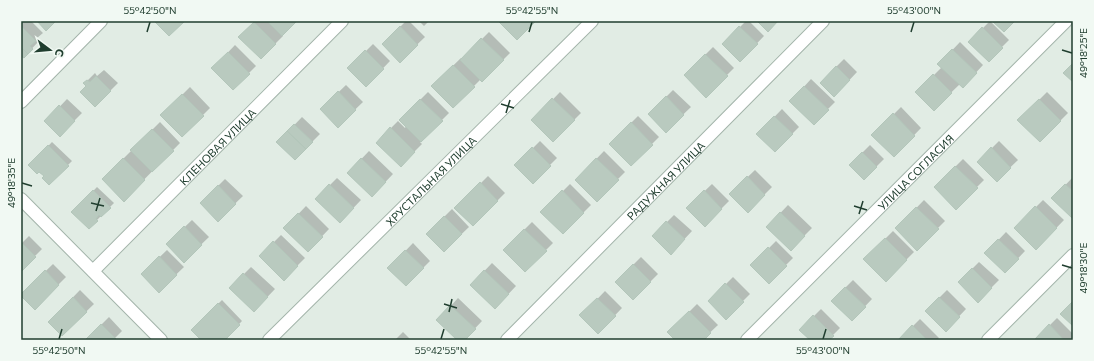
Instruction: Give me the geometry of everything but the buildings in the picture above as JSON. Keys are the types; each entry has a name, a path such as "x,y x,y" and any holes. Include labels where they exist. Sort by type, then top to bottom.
{"street":[{"path":"21,102 101,21"},
{"name":"КЛЕНОВАЯ УЛИЦА","path":"93,271 342,21"},
{"name":"ХРУСТАЛЬНАЯ УЛИЦА","path":"269,340 592,21"},
{"name":"РАДУЖНАЯ УЛИЦА","path":"507,340 824,21"},
{"name":"УЛИЦА СОГЛАСИЯ","path":"747,340 1066,21"},
{"path":"21,199 161,340"},
{"path":"988,340 1073,255"}]}
